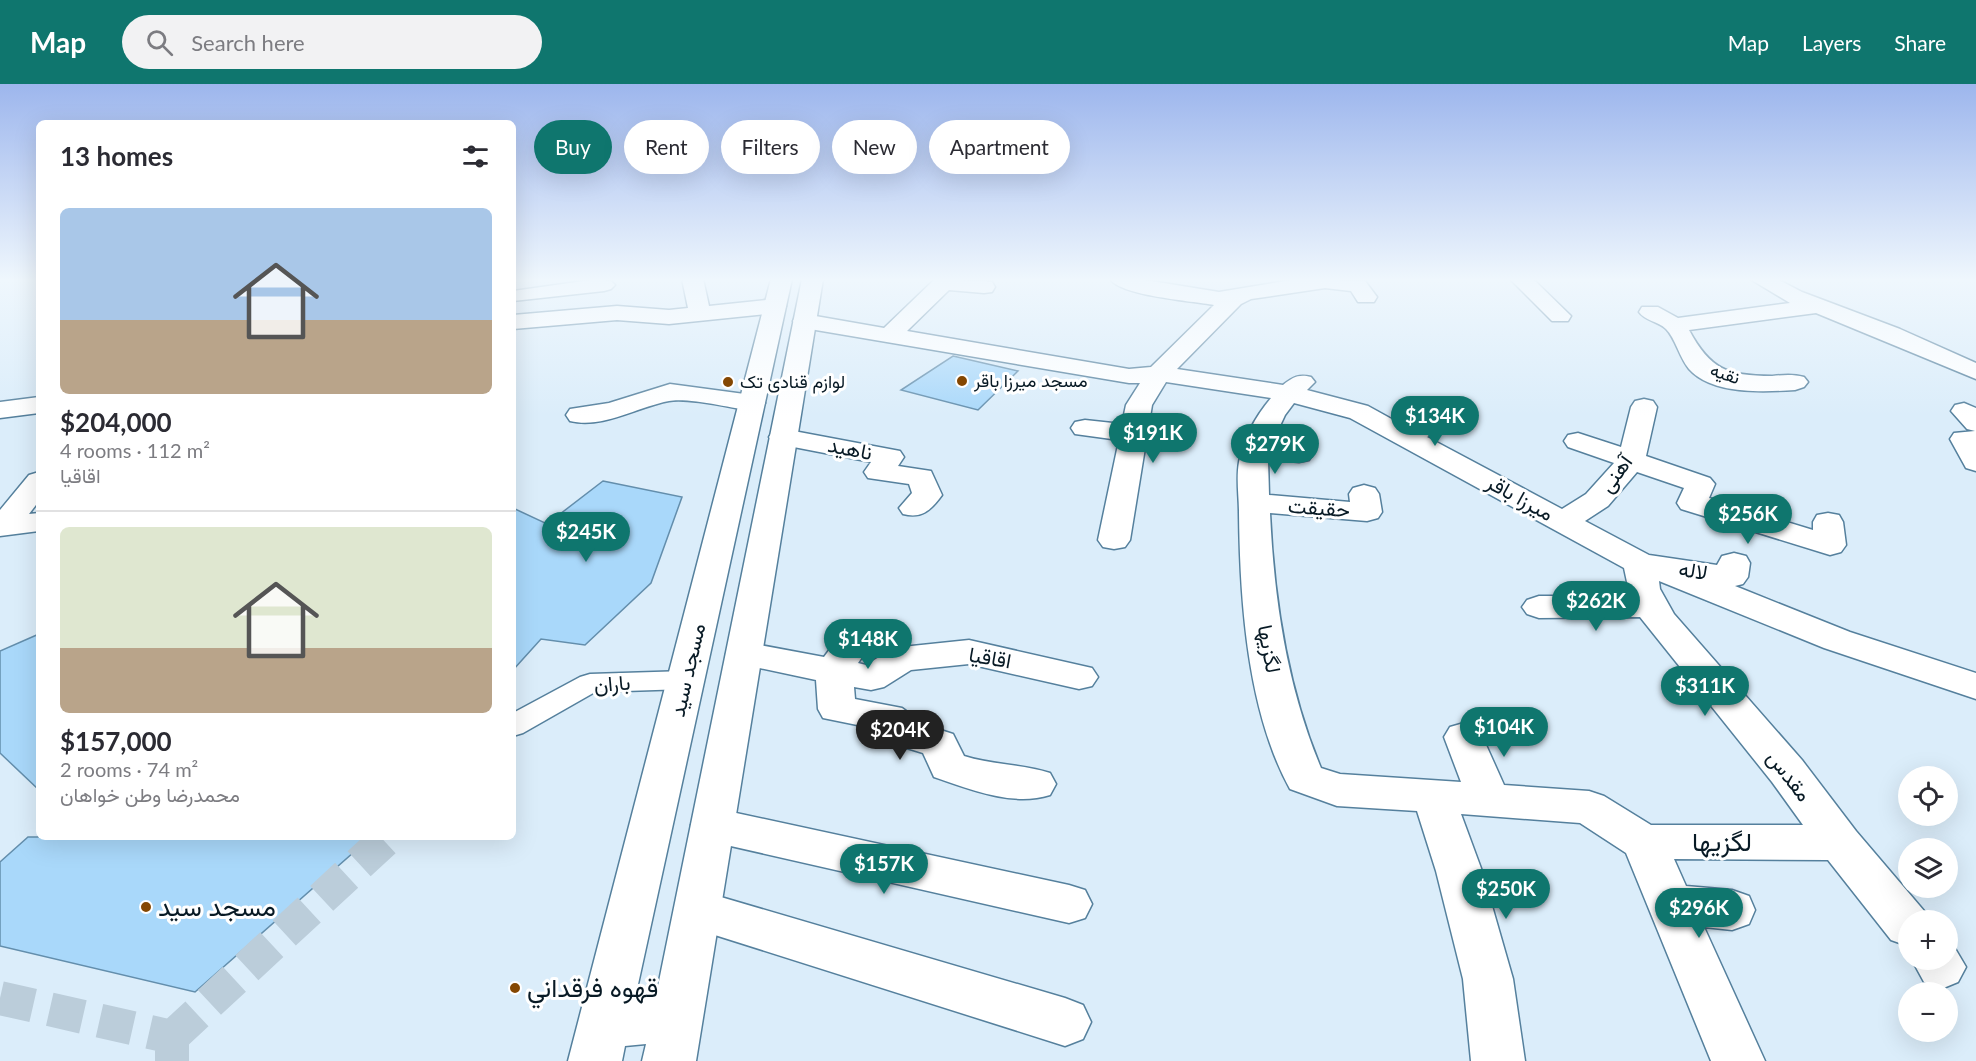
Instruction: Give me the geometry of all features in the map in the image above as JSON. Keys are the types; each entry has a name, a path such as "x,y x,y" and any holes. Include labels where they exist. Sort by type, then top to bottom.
{"street":[{"name":"میرزا باقر","path":"523,327 574,333 572,325"},
{"name":"مسجد سید","path":"599,1043 752,403 779,325"},
{"name":"مسجد سید","path":"673,1039 783,437 786,325"},
{"name":"میرزا باقر","path":"860,325 891,334 1027,361 1129,376 1158,374 1214,380 1299,384 1408,437 1640,563 1706,586 1837,640 1976,686"},
{"path":"891,334 901,325"},
{"path":"1114,540 1139,405 1158,374 1207,325"},
{"name":"نقیه","path":"1675,325 1691,353 1706,370 1727,378 1766,384 1795,382"},
{"path":"1868,325 1976,372"},
{"path":"1938,356 1976,350"},
{"name":"لگزیها","path":"1299,384 1272,413 1253,459 1262,611 1279,704 1293,753 1305,778 1337,790 1589,807 1644,842 1840,843"},
{"path":"579,415 612,410 670,392 752,403"},
{"path":"0,410 36,405"},
{"name":"آهنی","path":"1562,522 1597,500 1631,461 1644,407"},
{"path":"1408,437 1439,419"},
{"path":"1085,428 1135,434"},
{"name":"ناهید","path":"783,437 890,457 878,472 921,477 927,495 914,508"},
{"path":"1976,439 1964,439 1976,462"},
{"path":"1578,441 1700,484 1692,503 1830,545 1828,522"},
{"path":"1257,450 1299,454"},
{"path":"2,527 36,485"},
{"name":"حقیقت","path":"1254,503 1367,512 1364,494"},
{"path":"2,527 36,522"},
{"name":"لاله","path":"1640,563 1731,577 1734,563"},
{"name":"مقدس","path":"1640,563 1643,589 1659,619 1786,771 1840,843 1898,914"},
{"path":"1539,607 1652,606"},
{"path":"858,637 834,670 837,709 888,718 911,735 939,744 948,766 987,779 1035,784"},
{"name":"اقاقیا","path":"744,654 871,678 902,659 969,652 1079,678"},
{"name":"باران","path":"516,724 590,683 686,680"},
{"path":"1464,737 1489,801"},
{"path":"1434,798 1459,871 1488,979 1498,1061"},
{"path":"712,825 1068,904"},
{"path":"1644,842 1738,1061"},
{"path":"1671,904 1732,910"},
{"path":"697,910 1065,1022"},
{"path":"599,1043 673,1039"}],"building":[{"name":"مسجد میرزا باقر","path":"953,356 1018,371 978,410 901,390"},
{"path":"603,481 682,497 651,583 585,645 541,639 516,667 516,509 547,524"},
{"path":"36,635 36,787 0,753 0,651"},
{"name":"مسجد سید","path":"28,837 36,837 36,840 368,840 195,992 0,946 0,862"}],"tunnel":[{"path":"172,1037 385,840"},
{"path":"0,998 172,1037"},
{"path":"172,1037 172,1061"}],"place":[{"name":"مسجد میرزا باقر","path":"962,381"},
{"name":"لوازم قنادی تک","path":"728,382"},
{"name":"مسجد سید","path":"146,907"},
{"name":"قهوه فرقداني","path":"515,988"}]}
